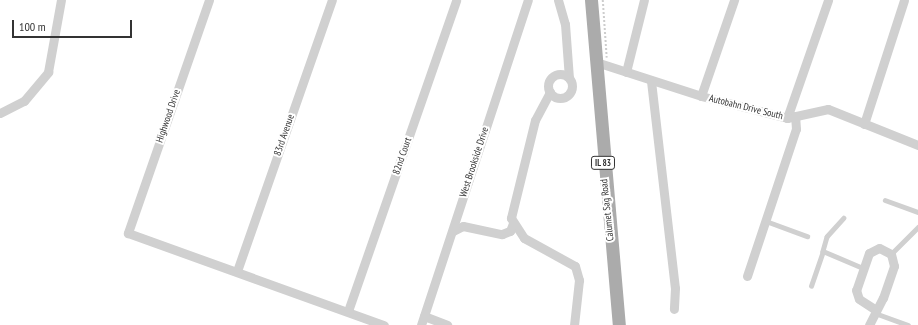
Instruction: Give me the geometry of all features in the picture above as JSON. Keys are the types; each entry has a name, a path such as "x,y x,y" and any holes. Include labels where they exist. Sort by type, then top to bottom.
{"main road":[{"name":"Calumet Sag Road","path":"591,0 619,325"}],"street":[{"path":"0,113 24,102 48,72 61,0"},
{"name":"Highwood Drive","path":"209,0 128,233 236,271"},
{"name":"83rd Avenue","path":"236,271 332,0"},
{"name":"82nd Court","path":"348,311 456,0"},
{"name":"West Brookside Drive","path":"423,321 528,0"},
{"path":"550,92 557,98 569,94 572,86 569,78 565,24 558,0"},
{"path":"626,72 644,0"},
{"path":"701,96 734,0"},
{"path":"747,276 796,129 791,117 828,0"},
{"path":"864,124 904,0"},
{"name":"Autobahn Drive South","path":"596,62 701,96 791,117 828,109 918,145"},
{"path":"453,231 463,226 502,234 510,232 535,120 550,92 551,79 560,74 569,78"},
{"path":"651,81 675,288 674,309"},
{"path":"513,223 524,238 574,266 578,280 574,325"},
{"path":"868,325 876,312 894,266 891,254 876,248 863,268 857,294 876,312"},
{"path":"236,271 384,325"},
{"path":"423,321 447,325"}],"lane":[{"path":"885,200 918,212"},
{"path":"811,286 827,237 844,218"},
{"path":"766,221 807,236"},
{"path":"891,254 918,227"},
{"path":"823,252 863,268"},
{"path":"876,312 908,325"}],"path":[{"path":"603,0 607,55"}]}
